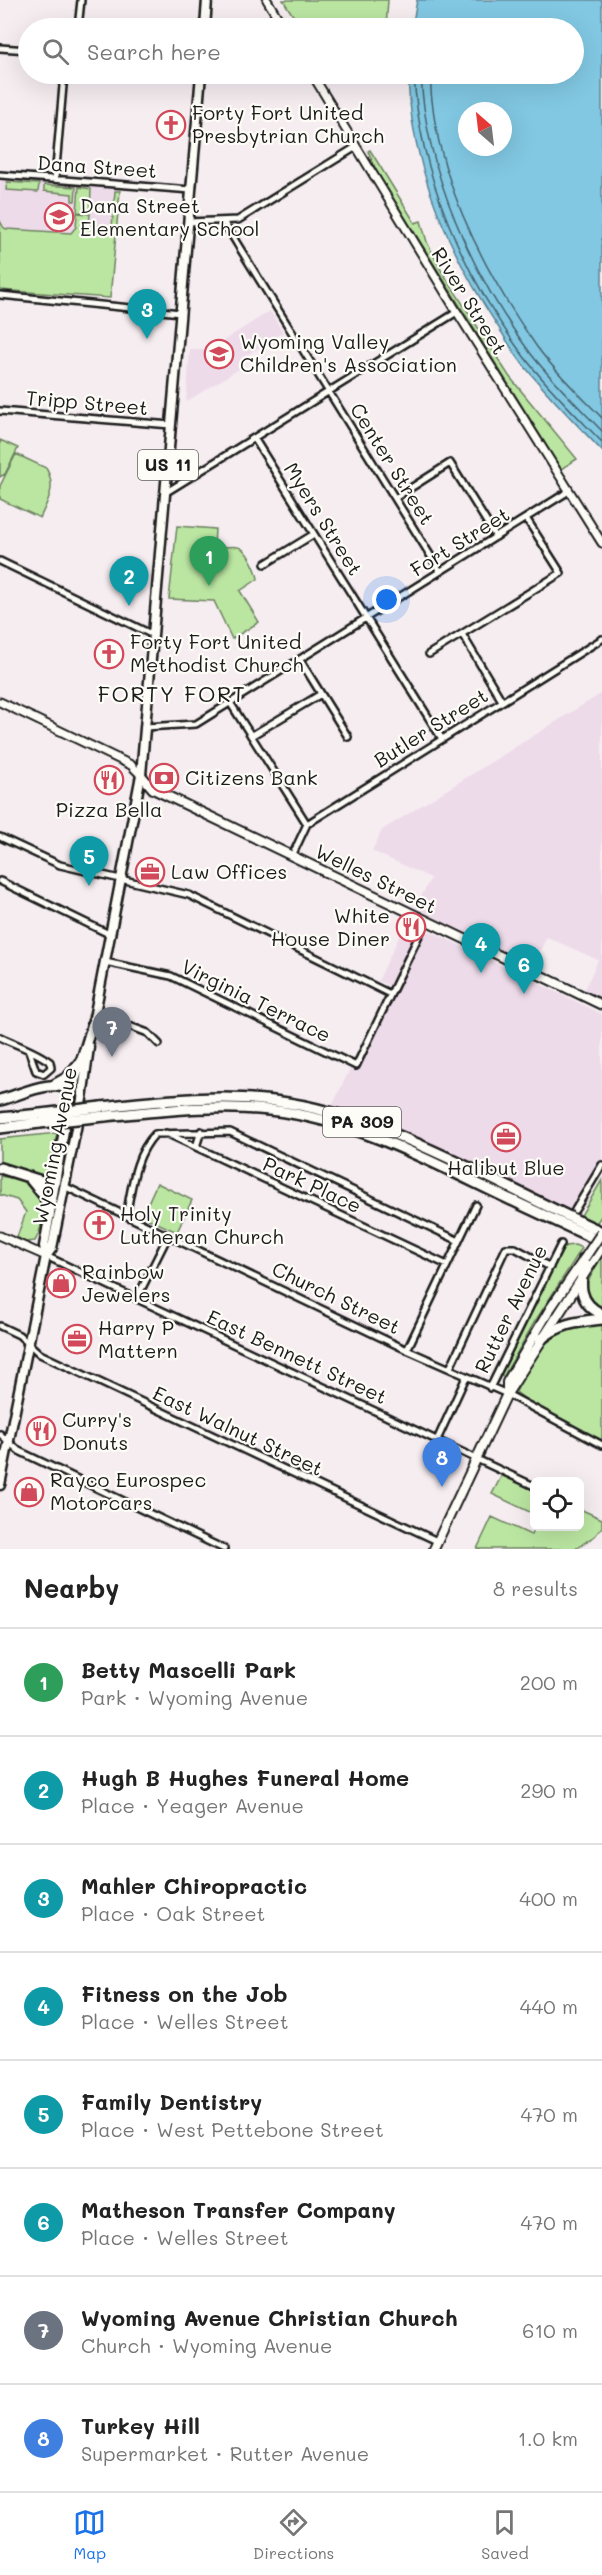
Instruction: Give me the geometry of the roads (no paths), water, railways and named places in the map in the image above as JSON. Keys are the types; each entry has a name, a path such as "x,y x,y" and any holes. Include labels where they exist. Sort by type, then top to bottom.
{"highway":[{"path":"0,1100 52,1085 68,1077 81,1061"},
{"path":"52,1085 65,1086 72,1090"},
{"name":"PA 309","path":"0,1118 41,1118 214,1098 275,1101 315,1109 369,1125 415,1144 602,1232"},
{"name":"PA 309","path":"103,1111 232,1107 271,1110 319,1119 388,1141 602,1242"},
{"name":"PA 309","path":"0,1128 41,1118"},
{"path":"0,1168 54,1185"},
{"path":"27,1177 43,1193 49,1216"},
{"path":"589,1260 580,1281 580,1291 585,1301 602,1314"},
{"path":"540,1340 552,1330 570,1322 602,1319"}],"main road":[{"path":"206,18 207,0"},
{"name":"Wyoming Avenue","path":"0,1485 46,1256 44,1246 72,1090 89,1040 95,1013 141,776 200,84"},
{"name":"Welles Street","path":"141,776 153,789 602,1005"},
{"name":"Wyoming Avenue","path":"46,1256 52,1248 82,1099 89,1040"},
{"path":"72,1090 82,1099"},
{"name":"Church Street","path":"54,1185 64,1186"},
{"name":"Rutter Avenue","path":"589,1260 602,1232"},
{"name":"Rutter Avenue","path":"507,1395 507,1382 550,1309 602,1247"},
{"name":"Rutter Avenue","path":"436,1545 507,1395 540,1340 580,1281"}],"street":[{"path":"79,18 81,0"},
{"path":"267,0 278,18"},
{"path":"0,48 18,49"},
{"path":"55,179 63,84"},
{"name":"River Street","path":"318,84 602,543"},
{"path":"188,222 238,220 356,147"},
{"name":"Dana Street","path":"0,175 191,190"},
{"name":"Center Street","path":"223,221 441,571"},
{"path":"0,295 181,313"},
{"path":"165,493 457,312"},
{"name":"Tripp Street","path":"0,411 171,425"},
{"name":"Myers Street","path":"254,438 442,739"},
{"path":"395,498 450,463 496,537"},
{"name":"Fort Street","path":"145,727 196,724 569,490"},
{"path":"429,654 561,573 526,518"},
{"path":"265,564 314,534"},
{"path":"0,561 153,635"},
{"path":"462,634 502,701"},
{"name":"Butler Street","path":"307,824 602,639"},
{"path":"300,660 348,737"},
{"path":"251,736 321,694"},
{"path":"0,702 131,765 141,776"},
{"path":"231,704 307,824 291,856"},
{"path":"0,837 60,865 189,895 390,994 426,921"},
{"path":"0,882 111,935"},
{"name":"Virginia Terrace","path":"105,962 171,975 356,1066 390,994"},
{"path":"95,1013 148,1033 159,1044"},
{"path":"0,1037 29,1051 50,1062 51,1068 44,1074 36,1071 29,1051"},
{"path":"196,1147 201,1131"},
{"name":"Park Place","path":"165,1132 447,1265"},
{"path":"126,1216 140,1155 155,1134 230,1132 459,1241"},
{"path":"575,1210 602,1165"},
{"name":"Church Street","path":"64,1186 407,1350 507,1395 602,1445"},
{"path":"407,1350 476,1204"},
{"path":"0,1236 46,1256"},
{"path":"137,1298 168,1236"},
{"name":"Rutter Avenue","path":"490,1388 561,1244"},
{"path":"450,1368 506,1248 515,1248 550,1267"},
{"name":"East Bennett Street","path":"46,1256 530,1484"},
{"name":"East Walnut Street","path":"0,1326 19,1335 40,1354 436,1545"},
{"path":"437,1440 466,1377"},
{"path":"0,1434 20,1452 224,1549"}],"water":[{"path":"417,0 602,0 602,451 518,358 479,296 435,205 416,141 409,84 584,84 584,18 414,18"}],"place":[{"name":"Forty Fort United Presbytrian Church","path":"171,125"},
{"name":"Dana Street Elementary School","path":"59,217"},
{"name":"Mahler Chiropractic","path":"147,339"},
{"name":"Wyoming Valley Children's Association","path":"219,354"},
{"name":"Betty Mascelli Park","path":"209,586"},
{"name":"Hugh B Hughes Funeral Home","path":"129,606"},
{"name":"Forty Fort United Methodist Church","path":"109,654"},
{"name":"Citizens Bank","path":"164,778"},
{"name":"Pizza Bella","path":"109,780"},
{"name":"Law Offices","path":"150,872"},
{"name":"Family Dentistry","path":"89,886"},
{"name":"White House Diner","path":"411,927"},
{"name":"Fitness on the Job","path":"481,973"},
{"name":"Matheson Transfer Company","path":"524,994"},
{"name":"Wyoming Avenue Christian Church","path":"112,1057"},
{"name":"Halibut Blue","path":"506,1137"},
{"name":"Holy Trinity Lutheran Church","path":"99,1225"},
{"name":"Rainbow Jewelers","path":"61,1283"},
{"name":"Harry P Mattern","path":"77,1339"},
{"name":"Curry's Donuts","path":"41,1431"},
{"name":"Turkey Hill","path":"442,1487"},
{"name":"Rayco Eurospec Motorcars","path":"29,1492"}],"district":[{"name":"FORTY FORT","path":"172,694"}]}
